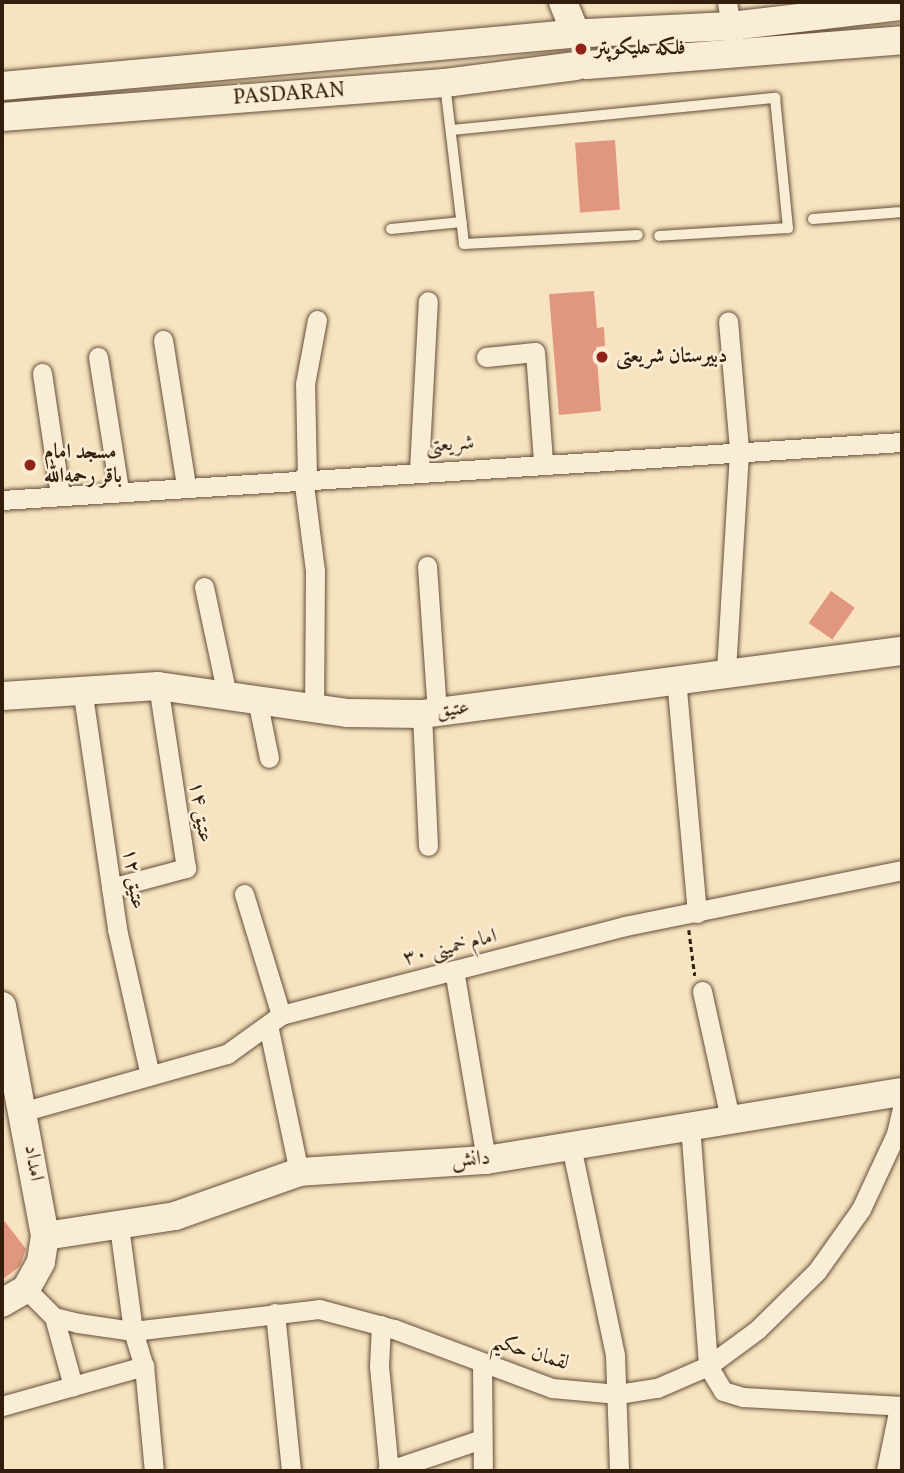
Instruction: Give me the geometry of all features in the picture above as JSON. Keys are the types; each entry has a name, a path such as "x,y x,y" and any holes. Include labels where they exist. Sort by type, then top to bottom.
{"street":[{"path":"563,2 578,33 562,49 566,60 582,66"},
{"name":"PASDARAN","path":"2,86 578,33 729,14 902,6"},
{"name":"PASDARAN","path":"2,117 445,83 582,66 902,40"},
{"path":"419,470 428,302"},
{"path":"314,706 315,571 305,477 305,384 317,320"},
{"path":"726,671 739,449 728,321"},
{"path":"163,340 186,485"},
{"path":"486,356 535,352 544,462"},
{"path":"98,357 119,490"},
{"path":"42,373 60,495"},
{"name":"شریعتی","path":"2,500 186,485 739,449 902,442"},
{"path":"427,566 430,713 428,846"},
{"path":"204,587 228,695"},
{"name":"عتیق","path":"2,696 82,688 158,686 314,706 348,713 430,713 726,671 902,651"},
{"path":"676,678 692,914"},
{"name":"عتیق ۱۴","path":"111,888 186,868 158,686"},
{"name":"عتیق ۱۲","path":"82,688 111,888 150,1075"},
{"path":"257,699 269,758"},
{"name":"امام خمینی ۳۰","path":"24,1111 227,1054 274,1019 625,926 902,870"},
{"path":"244,894 274,1019 299,1172"},
{"path":"454,970 486,1160"},
{"path":"702,991 730,1118"},
{"name":"امداد","path":"4,1023 24,1111 45,1236 41,1262 26,1289"},
{"name":"دانش","path":"45,1236 175,1216 299,1172 486,1160 902,1092"},
{"name":"لقمان حکیم","path":"54,1317 133,1331 320,1310 381,1325 552,1388 618,1394 657,1388 708,1366 757,1330 817,1271 861,1209 896,1134 902,1108"},
{"path":"690,1125 708,1366 723,1391 744,1397 902,1406"},
{"path":"571,1146 615,1355 619,1471"},
{"path":"119,1226 133,1331 144,1366 154,1471"},
{"path":"2,1303 26,1289 54,1317 73,1386"},
{"path":"275,1313 291,1471"},
{"path":"381,1325 379,1366 388,1471 482,1439"},
{"path":"482,1363 484,1471"},
{"path":"2,1406 144,1366"},
{"path":"891,1471 902,1418"}],"lane":[{"path":"445,83 464,244 638,235"},
{"path":"452,130 775,98 788,228 659,236"},
{"path":"813,219 902,212"},
{"path":"391,229 462,222"}],"path":[{"path":"692,914 696,984 702,991"}],"building":[{"path":"615,140 620,210 580,213 575,143"},
{"path":"594,291 597,328 604,327 605,346 596,347 601,411 559,415 549,294"},
{"path":"831,591 855,608 832,640 809,623"},
{"path":"2,1218 26,1249 20,1266 2,1280"}],"place":[{"name":"فلکه هلیکوپتر","path":"581,49"},
{"name":"دبیرستان شریعتی","path":"602,357"},
{"name":"مسجد امام باقر رحمه‌الله","path":"30,465"}]}
